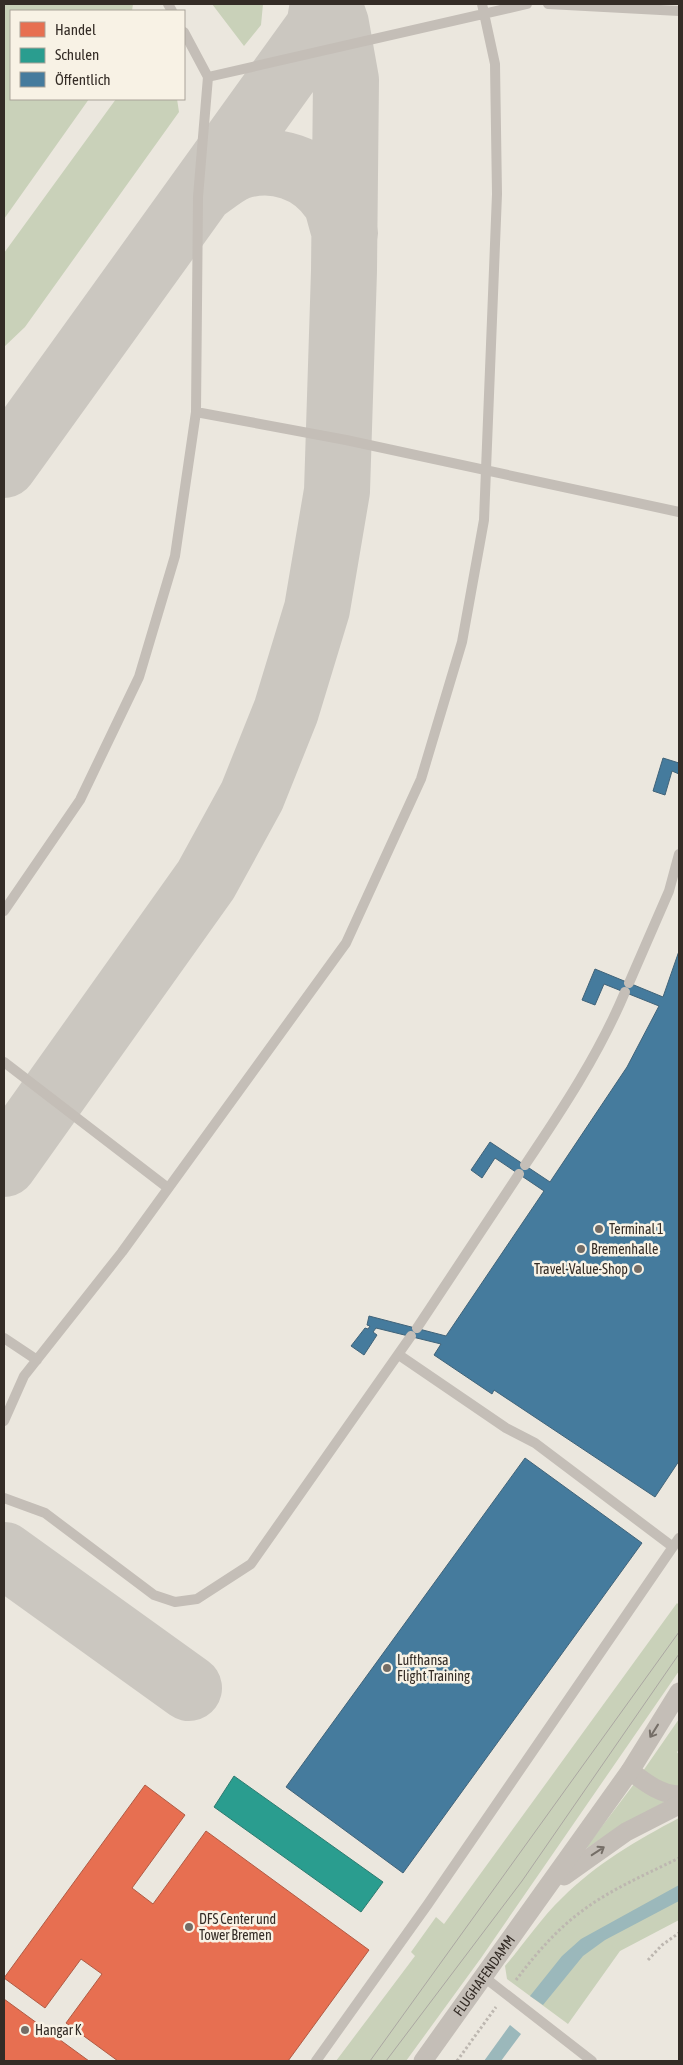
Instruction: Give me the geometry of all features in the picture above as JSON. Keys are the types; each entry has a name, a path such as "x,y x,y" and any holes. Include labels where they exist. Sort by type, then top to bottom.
{"street":[{"name":"FLUGHAFENDAMM","path":"423,2061 630,1771 679,1692"},
{"path":"630,1771 654,1788 671,1795 679,1795"},
{"name":"FLUGHAFENDAMM","path":"545,1891 583,1860 626,1832 679,1805"}],"lane":[{"path":"4,1421 24,1376 168,1188 346,943 382,869 421,779 462,642 484,520 497,194 495,64 482,4"},
{"path":"208,77 528,4"},
{"path":"548,4 679,11"},
{"path":"4,911 80,800 139,677 175,556 196,412 198,197 208,77 185,34"},
{"path":"196,412 346,440 679,512"},
{"path":"4,1498 44,1513 154,1595 175,1602 197,1600 251,1564 399,1356 570,1096 611,1025 668,891 679,854"},
{"path":"4,1062 168,1188"},
{"path":"4,1338 37,1360"},
{"path":"399,1356 506,1428 535,1443 673,1548"},
{"path":"316,2061 428,1904 679,1538"},
{"path":"484,1977 592,2061"}],"path":[{"path":"457,2061 505,1994 549,1940 582,1910 679,1858"},
{"path":"648,1960 662,1945 679,1933"}],"green space":[{"path":"4,4 133,4 132,10 10,10 10,100 88,100 4,219"},
{"path":"212,4 263,4 261,25 244,46"},
{"path":"115,100 177,100 179,112 25,327 4,347 4,253"},
{"path":"677,1603 679,1605 679,1671 481,1958 406,2061 336,2061 415,1956 411,1952 436,1917 444,1924"},
{"path":"679,1719 679,1750 677,1752 679,1755 679,1789 672,1788 643,1771"},
{"path":"634,1784 665,1802 622,1825 584,1850"},
{"path":"679,1818 679,1920 620,1951 568,2024 507,1979 505,1966 562,1898 603,1864 648,1835"}],"water":[{"path":"679,1885 679,1901 605,1940 583,1956 543,2005 530,1996 562,1956 581,1939"},
{"path":"510,2025 521,2034 501,2061 484,2061"}],"building: Handel":[{"name":"DFS Center und Tower Bremen","path":"145,1785 185,1815 132,1888 153,1904 206,1831 369,1950 288,2061 118,2061 66,2023 102,1974 81,1959 45,2008 4,1978"},
{"name":"Hangar K","path":"4,1999 89,2061 4,2061"}],"building: Schulen":[{"path":"234,1776 383,1882 361,1912 214,1807"}],"building: Öffentlich":[{"path":"663,758 679,763 679,774 672,771 665,795 653,791"},
{"name":"Terminal 1","path":"679,951 679,1461 655,1497 494,1390 492,1394 434,1355 441,1344 376,1328 373,1332 377,1335 364,1355 351,1346 365,1328 368,1329 370,1326 367,1325 369,1316 446,1336 544,1191 495,1158 482,1178 471,1170 490,1142 550,1182 627,1067 659,1006 604,984 595,1005 582,1000 595,969 663,997"},
{"path":"525,1458 642,1543 403,1873 286,1787"}],"taxiway":[{"path":"4,465 319,27 323,4"},
{"path":"4,1164 206,880 252,796 286,711 317,609 337,491 344,271 346,80 336,24 329,4"},
{"path":"205,188 221,176 238,167 265,163 292,167 304,172 315,180 334,200 345,233"},
{"path":"4,1555 189,1688"}],"tram line":[{"path":"370,2061 679,1632"},
{"path":"386,2061 522,1881 679,1654"}],"place":[{"name":"Terminal 1","path":"599,1229"},
{"name":"Bremenhalle","path":"581,1249"},
{"name":"Travel-Value-Shop","path":"638,1269"},
{"name":"Lufthansa Flight Training","path":"387,1668"},
{"name":"DFS Center und Tower Bremen","path":"189,1927"},
{"name":"Hangar K","path":"25,2030"}]}
